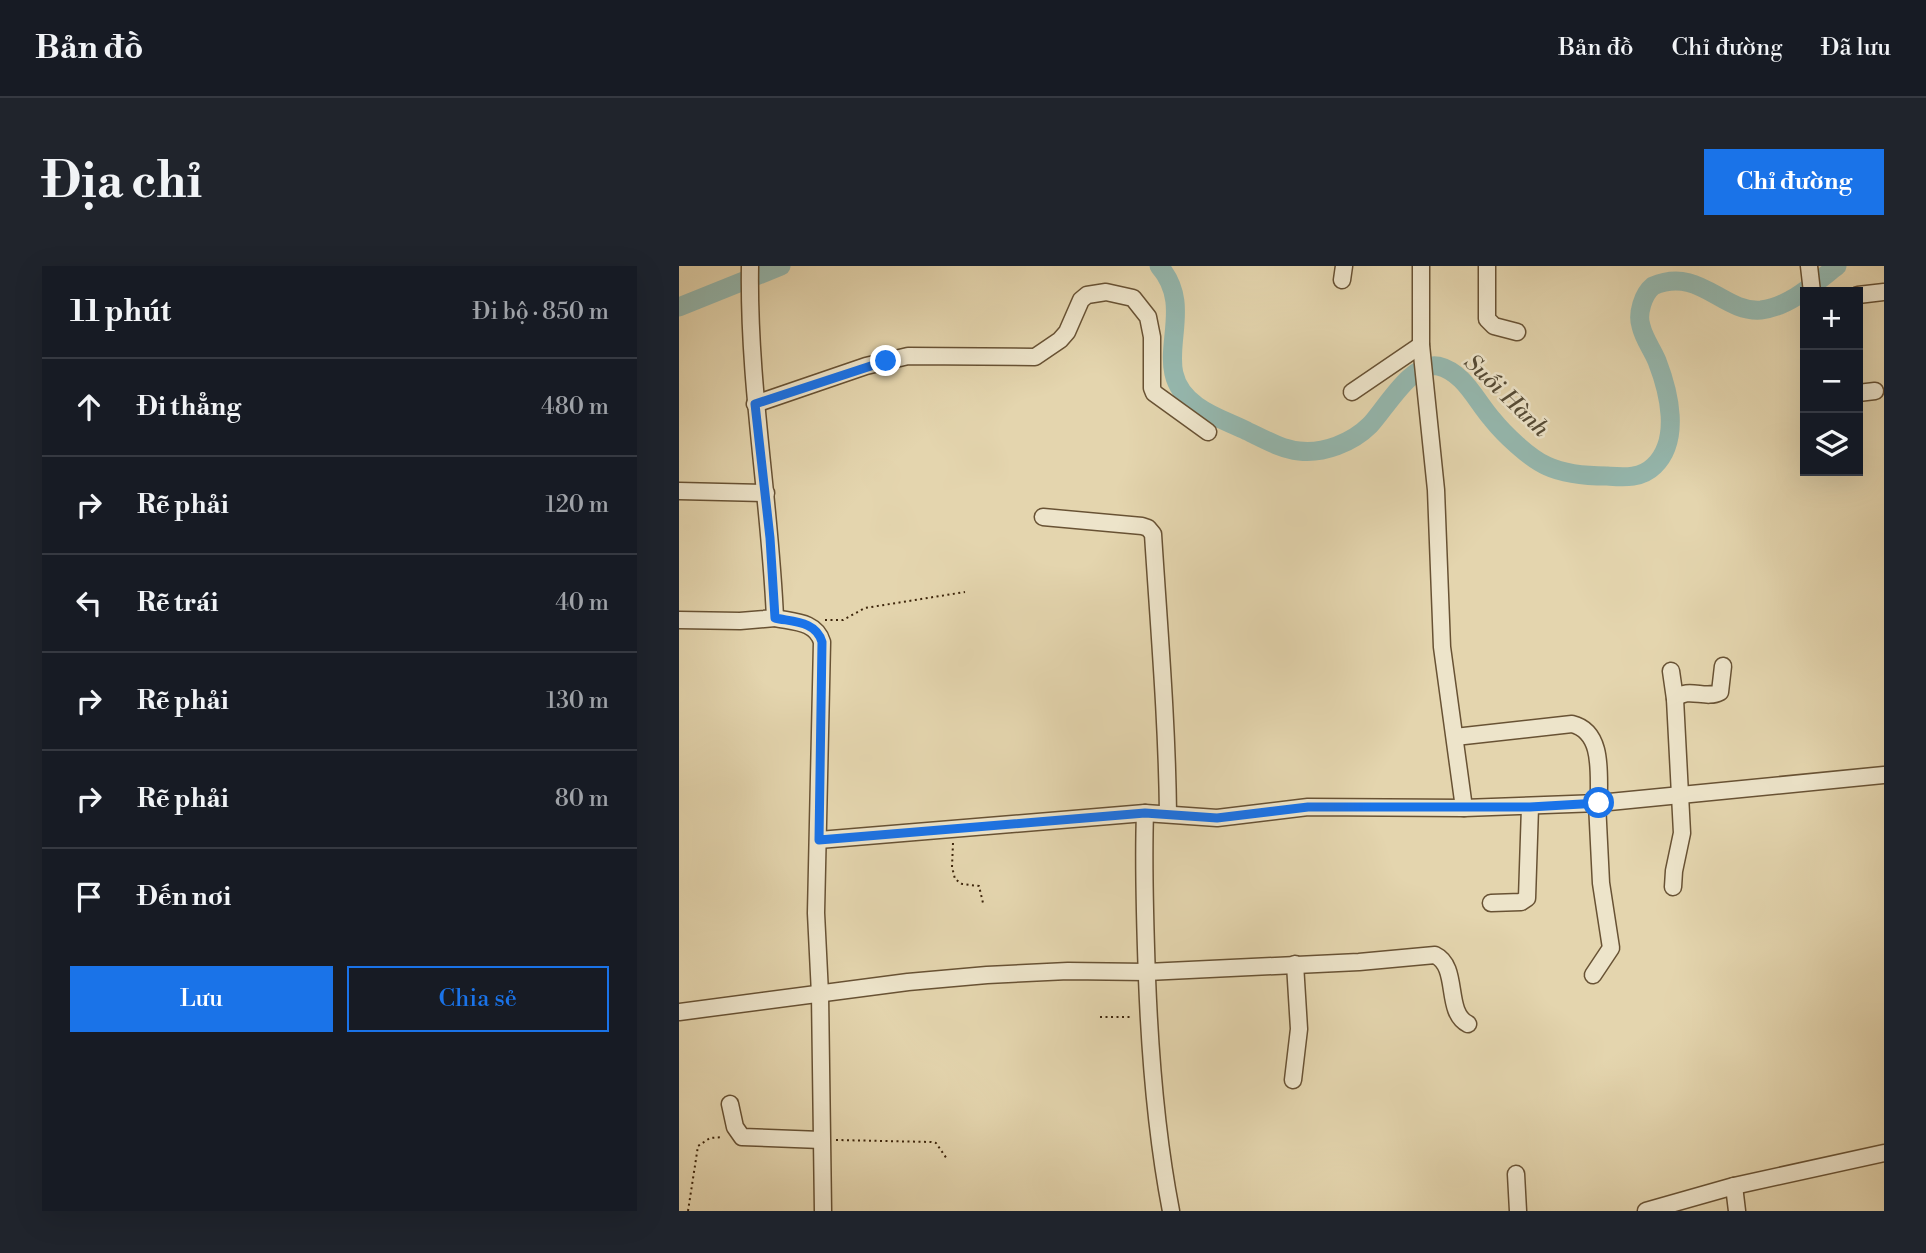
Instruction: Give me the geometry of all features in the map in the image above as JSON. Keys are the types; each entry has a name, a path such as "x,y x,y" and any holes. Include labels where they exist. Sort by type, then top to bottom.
{"street":[{"path":"750,266 755,404 766,493 775,618"},
{"path":"1421,266 1421,345 1436,490 1442,647 1464,808"},
{"path":"1487,266 1487,319 1495,326 1517,332"},
{"path":"1809,266 1811,287"},
{"path":"755,404 866,366 908,356 1035,357 1067,332 1081,300 1087,295 1107,292 1133,298 1148,317 1152,337 1154,393 1208,432"},
{"path":"1863,294 1884,292"},
{"path":"1352,392 1421,345"},
{"path":"1863,392 1875,391"},
{"path":"679,491 766,493"},
{"path":"1043,517 1142,526 1153,534 1167,730 1168,814"},
{"path":"679,620 740,621 775,618 812,626 822,642 816,914 820,994 823,1211"},
{"path":"1675,699 1684,693 1710,695 1720,692 1723,666"},
{"path":"1671,671 1675,699 1681,844 1673,887"},
{"path":"1455,737 1573,724 1581,726 1590,735 1597,753 1601,883 1611,948 1593,975"},
{"path":"819,840 1145,813 1217,818 1308,807 1464,808 1598,803 1884,775"},
{"path":"1491,903 1521,902 1527,898 1530,807"},
{"path":"1145,813 1144,896 1149,1016 1158,1140 1171,1211"},
{"path":"679,1012 908,982 987,975 1068,971 1147,972 1386,961 1435,956 1440,957 1447,969 1458,1016 1468,1024"},
{"path":"1293,1080 1299,1029 1295,964"},
{"path":"730,1104 735,1127 742,1138 821,1140"},
{"path":"1654,1210 1734,1186 1884,1153"},
{"path":"1516,1174 1518,1211"},
{"path":"1734,1186 1737,1211"}],"path":[{"path":"812,626 821,620 846,619 865,608 965,592"},
{"path":"952,828 953,875 962,884 979,886 983,903"},
{"path":"1100,1017 1149,1016"},
{"path":"688,1211 700,1142 715,1137 742,1138"},
{"path":"821,1140 931,1142 936,1143 947,1159"}],"waterway":[{"name":"Suối Hành","path":"679,307 781,266"},
{"name":"Suối Hành","path":"1159,266 1170,284 1175,303 1172,358 1174,375 1182,391 1197,406 1209,413 1273,443 1292,450 1318,451 1346,442 1370,425 1409,378 1428,366 1438,366 1455,374 1503,432 1540,462 1554,469 1576,474 1625,477 1638,475 1654,466 1668,443 1670,430 1665,387 1640,321 1642,304 1653,286 1670,281 1684,282 1698,286 1734,305 1761,310 1792,299 1837,266"}],"route":[{"path":"886,361 755,404 770,538 775,618 812,626 822,642 819,840 1145,813 1217,818 1308,807 1464,808 1599,803"}]}
